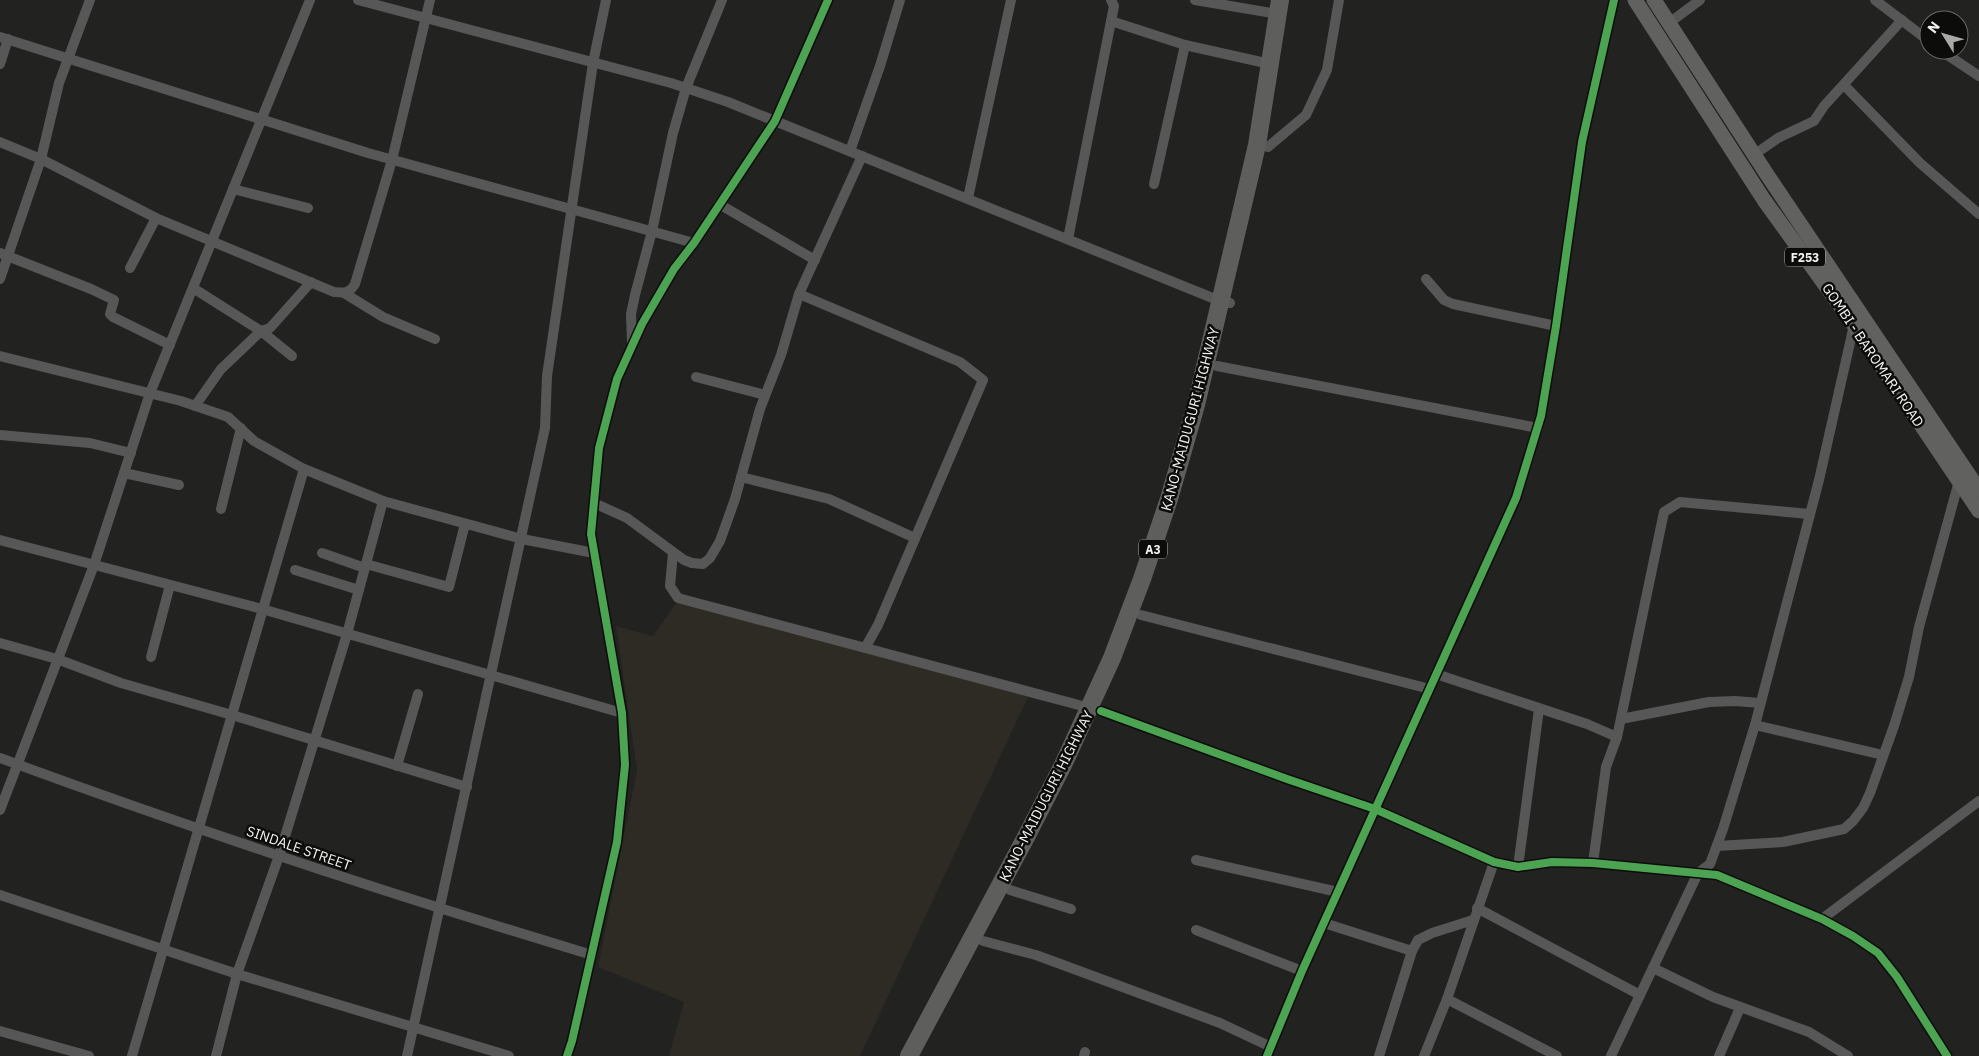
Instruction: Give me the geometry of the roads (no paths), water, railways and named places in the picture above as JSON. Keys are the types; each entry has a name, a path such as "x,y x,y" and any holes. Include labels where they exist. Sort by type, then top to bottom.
{"highway":[{"name":"KANO-MAIDUGURI HIGHWAY","path":"921,1056 1073,770 1142,579 1170,499 1268,147 1291,0"},
{"name":"KANO-MAIDUGURI HIGHWAY","path":"909,1056 1095,710 1141,615 1180,502 1217,366 1225,302 1257,145 1279,7"}],"main road":[{"name":"GOMBI - BAROMARI ROAD","path":"1635,0 1764,200 1940,444 1979,490"},
{"name":"GOMBI - BAROMARI ROAD","path":"1654,0 1755,154 1940,444 1959,481 1979,511"}],"street":[{"path":"0,279 4,254 41,159 59,83 90,0"},
{"path":"0,810 16,764 94,565 150,393 310,0"},
{"path":"358,0 686,88 728,102 1225,302"},
{"path":"344,293 351,290 354,284 392,160 430,0"},
{"path":"407,1056 545,428 547,376 593,63 606,0"},
{"path":"632,346 631,314 652,231 673,133 686,88 722,0"},
{"path":"567,1056 617,842 626,764 622,713 591,534 599,448 617,379 642,324 670,277 775,120 828,0"},
{"path":"850,151 880,66 900,0"},
{"path":"968,198 1011,0"},
{"path":"1068,239 1114,6 1111,0"},
{"path":"1195,0 1279,7"},
{"path":"1268,147 1306,115 1327,70 1339,0"},
{"path":"983,942 1036,955 1220,1023 1269,1051 1302,971 1516,498 1538,428 1556,326 1582,142 1614,0"},
{"path":"1669,23 1700,0"},
{"path":"1875,0 1919,33"},
{"path":"1755,154 1778,138 1814,121 1902,20"},
{"path":"1111,21 1185,45 1270,64"},
{"path":"0,64 4,38 392,160 694,243"},
{"path":"1154,184 1185,45"},
{"path":"1955,60 1979,76"},
{"path":"1844,85 1920,163 1979,214"},
{"path":"0,142 41,159 156,218 334,292 344,293 383,317 435,339"},
{"path":"594,503 627,518 674,553 692,563 703,564 710,558 720,541 741,478 765,395 781,355 799,294 862,156"},
{"path":"233,189 308,208"},
{"path":"719,204 815,260"},
{"path":"130,268 156,218"},
{"path":"4,254 114,300 110,310 110,314 113,317 170,346"},
{"path":"1426,279 1444,300 1453,304 1556,326"},
{"path":"195,406 221,369 261,331 270,328 311,282"},
{"path":"193,288 261,331 292,356"},
{"path":"799,294 960,362 983,380 878,626 865,648"},
{"path":"1610,1056 1698,873 1710,864 1717,846 1755,725 1809,514 1854,325"},
{"path":"0,356 150,393 228,416 254,441 304,469 383,500 522,539 594,553"},
{"path":"1217,366 1538,428"},
{"path":"696,377 765,395"},
{"path":"221,509 241,428"},
{"path":"0,435 90,442 131,453"},
{"path":"132,1056 304,469"},
{"path":"124,472 178,485"},
{"path":"741,478 829,499 915,538"},
{"path":"1717,846 1783,842 1844,828 1853,821 1863,808 1894,726 1909,677 1919,627 1944,529 1959,481"},
{"path":"216,1056 237,974 279,856 347,634 383,500"},
{"path":"1593,863 1606,767 1617,737 1664,512 1680,502 1809,514"},
{"path":"322,553 449,587 465,524"},
{"path":"0,540 262,609 622,713"},
{"path":"674,553 670,586 678,598 1095,710 1287,780 1375,809 1494,862 1518,867 1552,862 1593,863 1717,875 1822,919 1878,953 1886,962 1947,1056"},
{"path":"295,570 359,590"},
{"path":"151,657 170,585"},
{"path":"1141,615 1430,689"},
{"path":"0,643 57,659 121,683 467,787"},
{"path":"1436,674 1586,724 1617,737"},
{"path":"397,766 418,694"},
{"path":"1621,719 1709,702 1735,701 1760,703"},
{"path":"1518,867 1539,709"},
{"path":"1755,725 1883,755"},
{"name":"SINDALE STREET","path":"0,758 199,829 440,910 592,955"},
{"path":"1822,919 1979,801"},
{"path":"1196,860 1338,892"},
{"path":"1424,1056 1447,999 1494,862"},
{"path":"1010,890 1071,909"},
{"path":"0,895 164,948 237,974 490,1053 509,1056"},
{"path":"1477,908 1640,995"},
{"path":"1379,1056 1412,951 1418,940 1448,927 1474,920"},
{"path":"1324,922 1412,951"},
{"path":"1196,930 1302,971"},
{"path":"1653,968 1713,997 1809,1032 1844,1055"},
{"path":"1447,999 1557,1056"},
{"path":"1718,1056 1740,1008"},
{"path":"0,1031 90,1056"}]}
